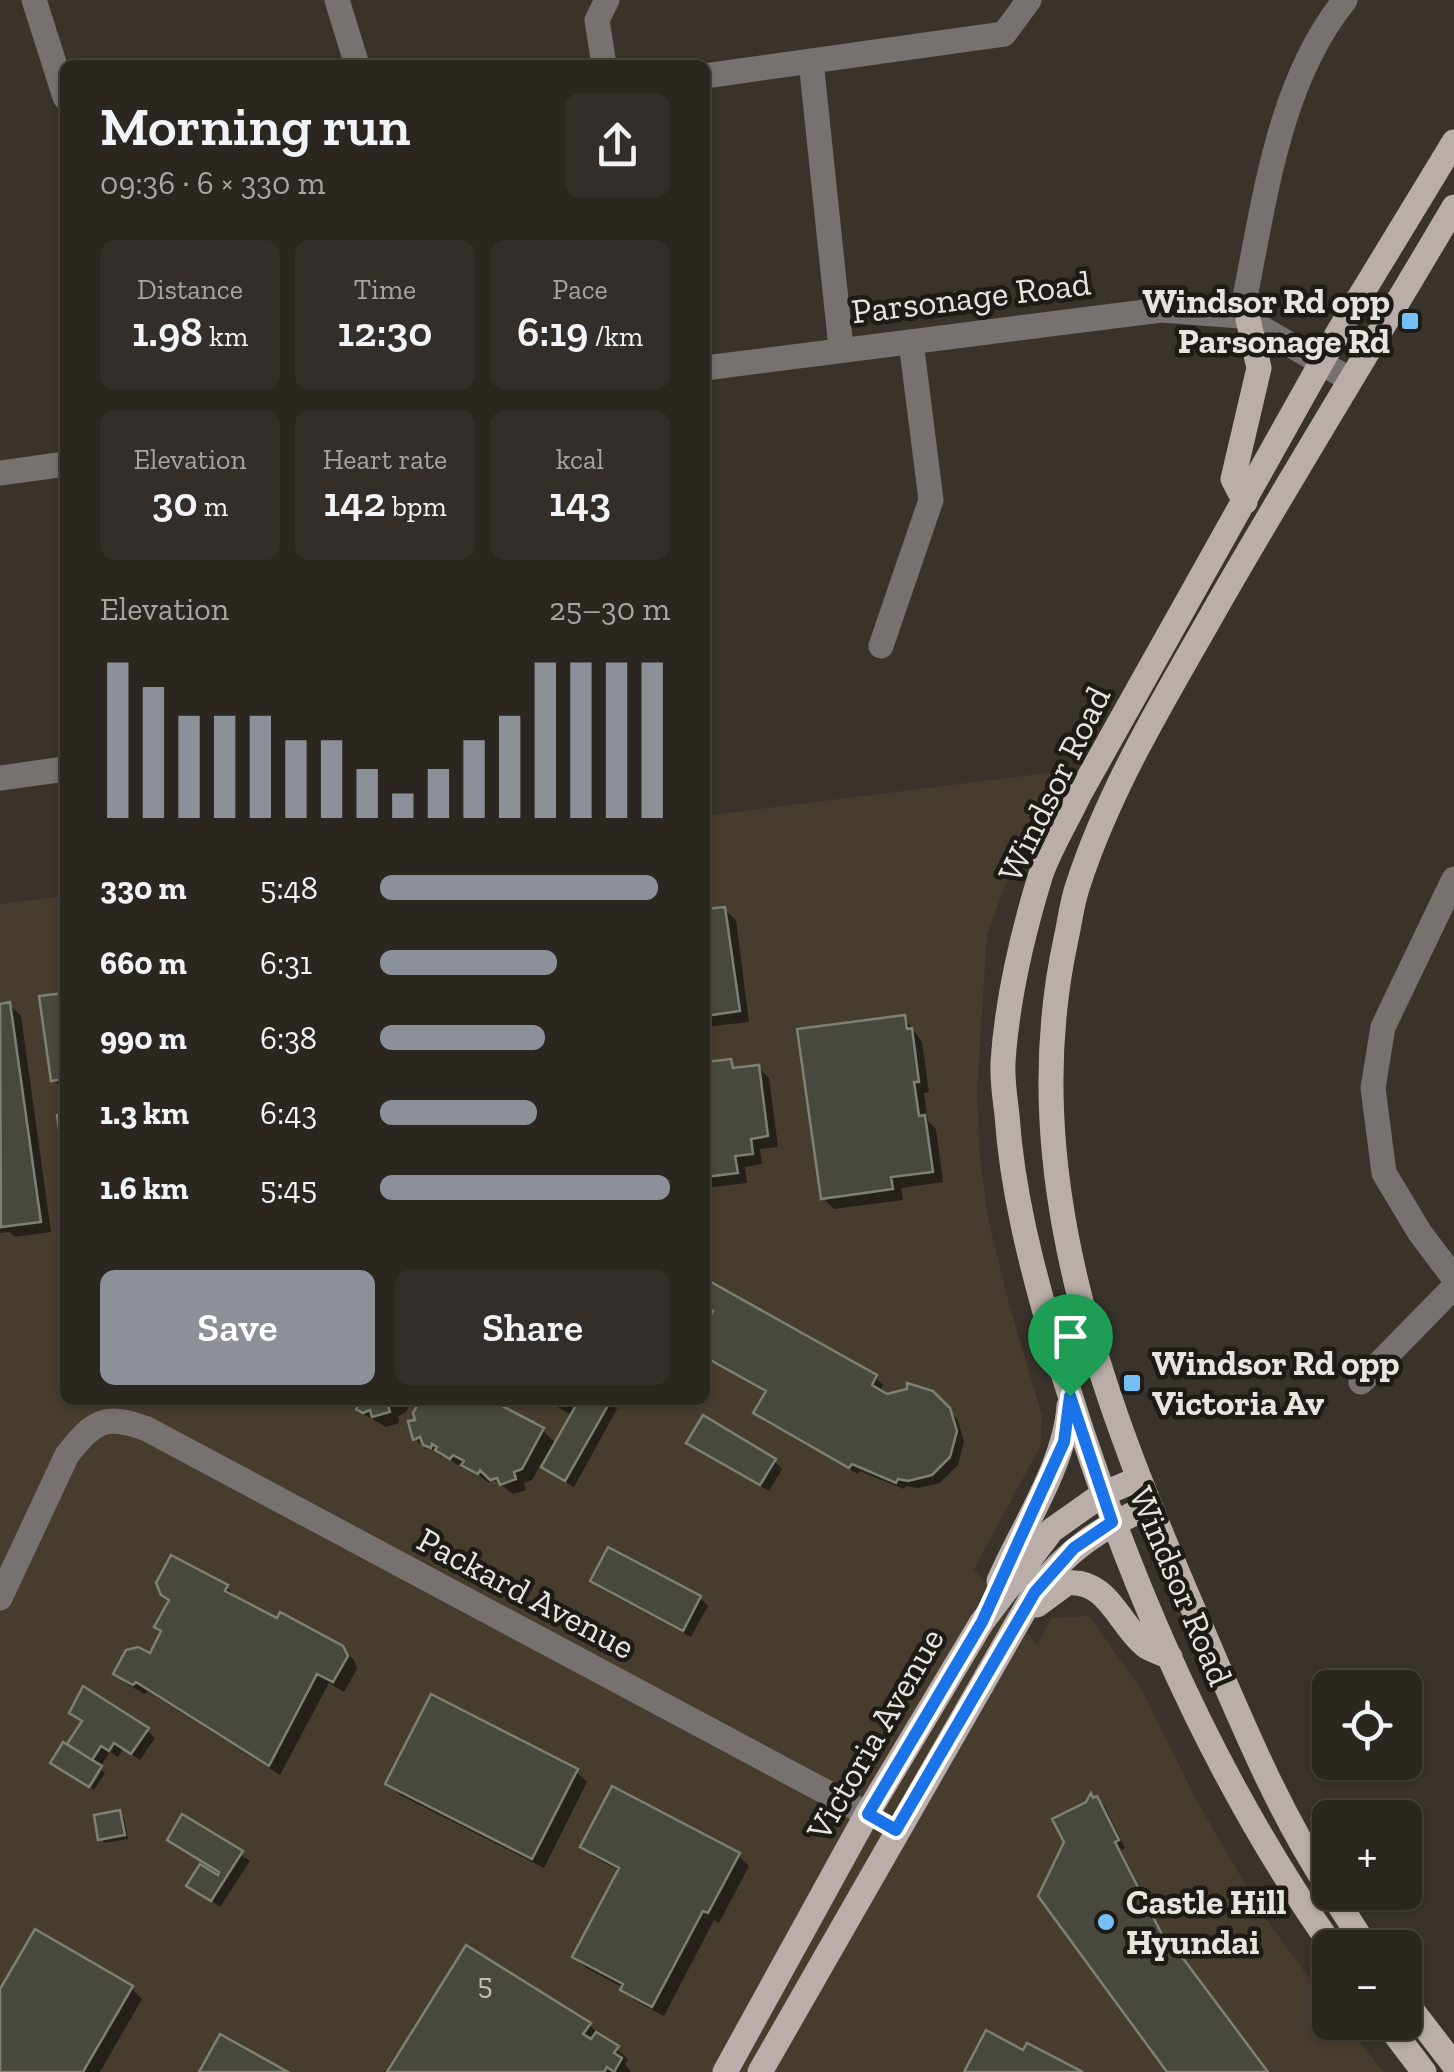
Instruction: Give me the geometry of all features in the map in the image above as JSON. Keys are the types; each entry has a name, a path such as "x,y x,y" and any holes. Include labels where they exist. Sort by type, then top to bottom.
{"main road":[{"name":"Windsor Road","path":"1321,1930 1262,1838 1170,1658 1112,1522 1070,1396 1020,1214 1003,1066 1011,997 1041,874 1089,778 1321,364 1454,142"},
{"name":"Windsor Road","path":"1312,1857 1270,1781 1149,1506 1111,1406 1068,1246 1053,1167 1050,1034 1076,889 1126,767 1349,379 1454,207"},
{"path":"1244,317 1259,368 1233,479 1246,502"},
{"path":"982,1622 1059,1454 1068,1424 1070,1396"},
{"name":"Victoria Avenue","path":"725,2072 868,1814 982,1622 1052,1530 1102,1494 1138,1479"},
{"name":"Victoria Avenue","path":"760,2072 896,1830 1015,1626 1054,1567 1112,1522 1149,1506"},
{"path":"1015,1626 1054,1590 1079,1582 1107,1599 1146,1646 1170,1658"},
{"name":"Packard Avenue","path":"868,1814 896,1830"},
{"path":"754,2020 782,2034"},
{"path":"1422,2023 1454,2065"},
{"path":"1400,2040 1424,2072"}],"street":[{"path":"34,0 60,81"},
{"path":"337,0 355,60"},
{"path":"603,60 597,20 607,0"},
{"path":"710,75 1004,34 1029,0"},
{"path":"1244,317 1286,109 1331,18 1345,0"},
{"path":"811,61 842,348"},
{"name":"Parsonage Road","path":"710,367 1161,310 1244,317 1349,379"},
{"path":"881,646 931,500 910,342"},
{"path":"0,473 60,465"},
{"path":"0,778 60,771"},
{"path":"1454,879 1383,1027 1374,1088 1384,1173 1420,1233 1454,1278"},
{"path":"1362,1382 1454,1287"},
{"name":"Packard Avenue","path":"0,1598 67,1455 82,1436 100,1423 122,1420 147,1428 868,1814"}],"shaded area":[{"path":"1056,772 1022,839 987,935 977,1089 987,1214 1042,1416 1040,1447 974,1569 1037,1645 1052,1618 1089,1616 1142,1690 1197,1801 1265,1918 1312,1982 1312,2040 1357,2040 1384,2072 0,2072 0,904 60,897 60,1405 710,1405 710,815"}],"building":[{"path":"725,907 740,1011 710,1015 710,908"},
{"path":"60,994 60,1080 51,1081 39,996"},
{"path":"10,1002 41,1222 1,1227 0,1004"},
{"path":"905,1015 907,1029 912,1028 919,1082 914,1082 919,1116 925,1115 933,1172 891,1177 893,1189 821,1199 797,1029"},
{"path":"731,1059 733,1068 759,1065 768,1136 751,1139 753,1154 735,1156 738,1173 710,1176 710,1061"},
{"path":"710,1283 877,1375 872,1385 887,1394 907,1389 907,1383 933,1391 950,1408 957,1431 950,1457 932,1475 908,1481 898,1479 896,1483 852,1464 849,1468 753,1413 766,1391 710,1360"},
{"path":"358,1405 388,1405 390,1412 372,1417 370,1410 363,1413 356,1409"},
{"path":"417,1405 500,1405 544,1428 522,1469 514,1472 516,1479 500,1485 497,1478 490,1480 480,1470 478,1474 461,1465 464,1461 453,1455 450,1459 435,1450 437,1447 432,1444 431,1448 423,1445 420,1437 413,1440 408,1421 415,1420 413,1413"},
{"path":"576,1405 608,1405 565,1481 541,1467"},
{"path":"703,1415 776,1459 760,1485 686,1443"},
{"path":"608,1547 701,1596 683,1631 590,1581"},
{"path":"171,1555 228,1585 225,1591 277,1618 280,1612 343,1646 348,1656 333,1682 317,1674 269,1766 136,1682 133,1685 113,1674 126,1650 138,1647 150,1653 161,1631 154,1627 169,1600 161,1595 156,1583"},
{"path":"83,1686 149,1728 131,1754 114,1743 109,1751 101,1746 92,1760 67,1744 82,1721 69,1713"},
{"path":"431,1694 578,1769 532,1859 385,1784"},
{"path":"63,1742 102,1766 89,1787 50,1763"},
{"path":"612,1786 740,1853 708,1913 703,1911 652,2007 620,1990 623,1984 572,1957 619,1868 580,1847"},
{"name":"Castle Hill Hyundai","path":"1091,1793 1093,1798 1097,1796 1119,1840 1115,1842 1171,1952 1176,1949 1268,2072 1167,2072 1038,1896 1064,1842 1052,1819 1086,1802"},
{"path":"120,1810 125,1835 98,1840 94,1815"},
{"path":"182,1814 243,1851 211,1901 186,1886 200,1864 218,1875 219,1872 167,1840"},
{"path":"35,1929 133,1986 83,2072 0,2072 0,1989"},
{"path":"466,1945 591,2023 583,2034 591,2039 596,2032 619,2046 614,2053 622,2058 614,2072 607,2067 604,2072 387,2072"},
{"path":"986,2030 1023,2050 1027,2043 1083,2072 964,2072"},
{"path":"220,2034 288,2072 199,2072"}],"place":[{"name":"Windsor Rd opp Parsonage Rd","path":"1410,321"},
{"name":"Windsor Rd opp Victoria Av","path":"1132,1383"},
{"name":"Castle Hill Hyundai","path":"1106,1922"}],"route":[{"path":"1070,1396 1112,1522 1074,1548 1035,1592 896,1830 868,1814 982,1622 1054,1468 1068,1424 1070,1396"}]}
